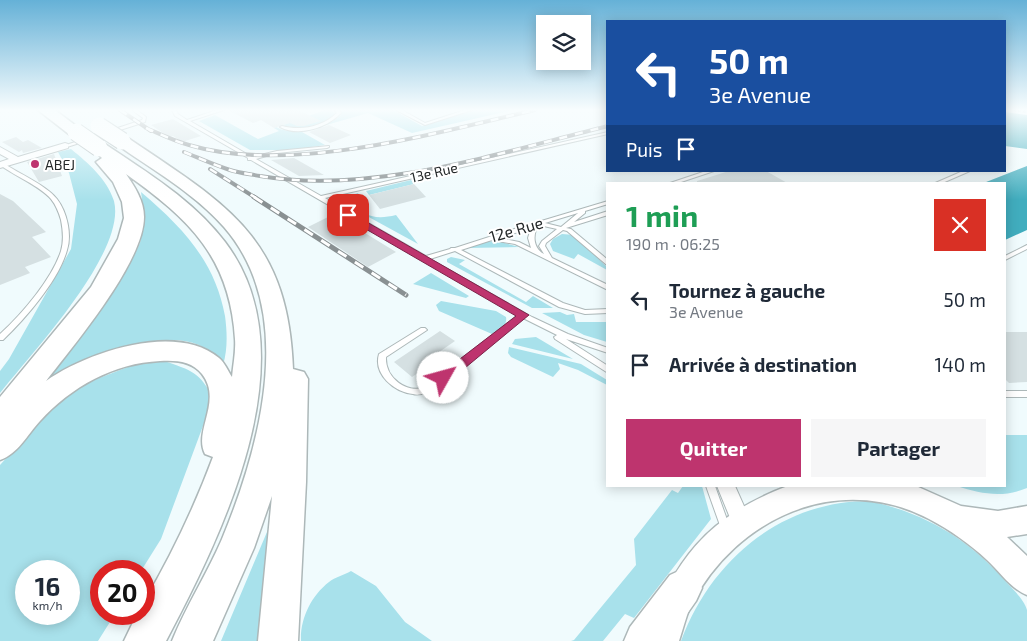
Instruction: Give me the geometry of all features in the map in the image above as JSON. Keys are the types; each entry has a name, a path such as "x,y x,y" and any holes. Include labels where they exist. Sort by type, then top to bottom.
{"highway":[{"path":"89,140 103,142 183,182 229,220 254,252 289,338 294,373 290,482 278,641"},
{"path":"0,418 105,283 117,264 132,229 133,205 124,183 107,164 103,142"},
{"path":"103,142 177,204 209,236 233,273 244,305 247,324 247,369 238,424 229,458 216,496 194,546 149,632"},
{"path":"192,641 204,619 244,526 275,424 280,371 280,346 273,297"},
{"path":"0,447 26,417 54,390 83,373 110,361 139,353 177,352 195,357 215,371 224,394 217,443 178,561 149,632"},
{"path":"644,641 683,588"}],"main road":[{"path":"662,641 683,588 707,556 735,530 762,509 778,502 841,487 870,487 894,492 932,506 994,546 1027,579"},
{"path":"950,516 983,524 1016,523 1027,520"}],"street":[{"path":"0,165 63,140"},
{"path":"0,150 16,160"},
{"path":"726,487 735,530"}],"lane":[{"path":"218,140 527,317 606,369"},
{"name":"13e Rue","path":"319,198 577,140"},
{"path":"250,159 277,152 327,147"},
{"path":"0,165 54,198 61,211 65,231 64,251 48,279 22,316 0,338"},
{"path":"676,182 709,172"},
{"path":"940,182 965,172"},
{"name":"12e Rue","path":"424,258 487,237 606,202"},
{"path":"553,261 542,246 548,238 561,227 596,205"},
{"path":"561,227 606,214"},
{"path":"537,252 530,242 530,236 536,223 561,227 575,234 606,262"},
{"path":"487,237 507,240 537,252 606,287"},
{"path":"1006,258 1027,248"},
{"path":"450,249 460,251 566,307 585,312 606,311"},
{"path":"423,330 382,356 380,364 382,370 404,389 412,393 421,394 527,317"},
{"path":"527,317 565,336 606,350"},
{"path":"571,345 606,363"},
{"path":"1006,394 1027,394"},
{"path":"711,487 735,530"}],"shaded area":[{"path":"232,140 316,140 325,145 291,150 250,150"},
{"path":"1006,140 1027,140 1027,149 1006,146"},
{"path":"71,149 90,166 107,186 114,201 114,222 106,247 74,302 0,393 0,371 9,359 71,249 77,204 69,173 58,152"},
{"path":"1027,166 1027,230 1006,240 1006,182 986,182"},
{"path":"411,180 414,184 369,195 366,191"},
{"path":"141,192 183,232 205,262 213,278 220,296 226,322 227,334 223,365 209,351 199,345 181,340 160,341 116,352 36,388 103,305 128,267 140,243 144,215"},
{"path":"358,193 359,196 350,198 359,209 376,217 396,215 418,244 345,204 347,197"},
{"path":"562,234 574,235 606,266 606,269 578,254 574,259 553,251 550,244 553,239"},
{"path":"497,241 519,247 466,248 482,242"},
{"path":"451,257 465,260 459,264 526,302 533,296 553,308 532,308 447,262 447,259"},
{"path":"431,273 469,296 466,298 413,284"},
{"path":"441,301 496,311 506,317 506,323 492,334 439,311 436,305"},
{"path":"560,312 567,315 574,314 576,322 606,322 606,342 584,335 542,313"},
{"path":"536,337 573,359 512,344 515,339"},
{"path":"509,347 581,364 606,379 606,384 578,370 558,363 560,369 553,377 511,357 508,353"},
{"path":"164,361 194,373 204,383 213,399 161,539 148,560 90,560 90,625 108,625 98,641 0,641 0,465 59,400 89,382 133,365"},
{"path":"1006,435 1027,435 1027,488 1001,494 961,487 1006,487"},
{"path":"682,487 702,487 711,519 634,618 625,614 603,641 571,641 574,640 636,565 634,539 672,490 678,493"},
{"path":"869,501 890,506 929,521 980,555 1017,593 1024,604 1027,610 1027,641 681,641 694,612 711,585 730,561 753,541 779,524 807,511 837,504"},
{"path":"275,513 267,641 221,641"},
{"path":"351,571 376,586 405,622 432,641 301,641 302,624 308,608 317,594 331,580"}],"building":[{"path":"8,140 20,140 23,142 28,140 42,148 23,153 22,150 19,152 2,142"},
{"path":"324,140 338,140 330,143"},
{"path":"54,154 62,176 39,182 27,162"},
{"path":"294,158 324,175 299,176 271,160"},
{"path":"726,172 768,172 785,182 697,182"},
{"path":"414,184 426,197 380,209 369,195"},
{"path":"0,194 13,201 46,232 32,237 51,257 25,267 30,273 0,285"},
{"path":"334,214 396,252 368,267 308,227"},
{"path":"440,331 455,341 432,357 437,360 412,377 394,362"},
{"path":"1006,332 1027,332 1027,382 1009,383 1006,380"}],"railway":[{"path":"175,140 189,145 229,153 271,155 316,153 403,140"},
{"path":"184,152 233,171 260,176 303,180 347,180 391,176 435,168 554,140"},
{"path":"210,169 256,198"},
{"path":"254,197 406,295"}],"place":[{"name":"ABEJ","path":"35,164"}],"route":[{"path":"348,215 524,315 443,378"}]}
